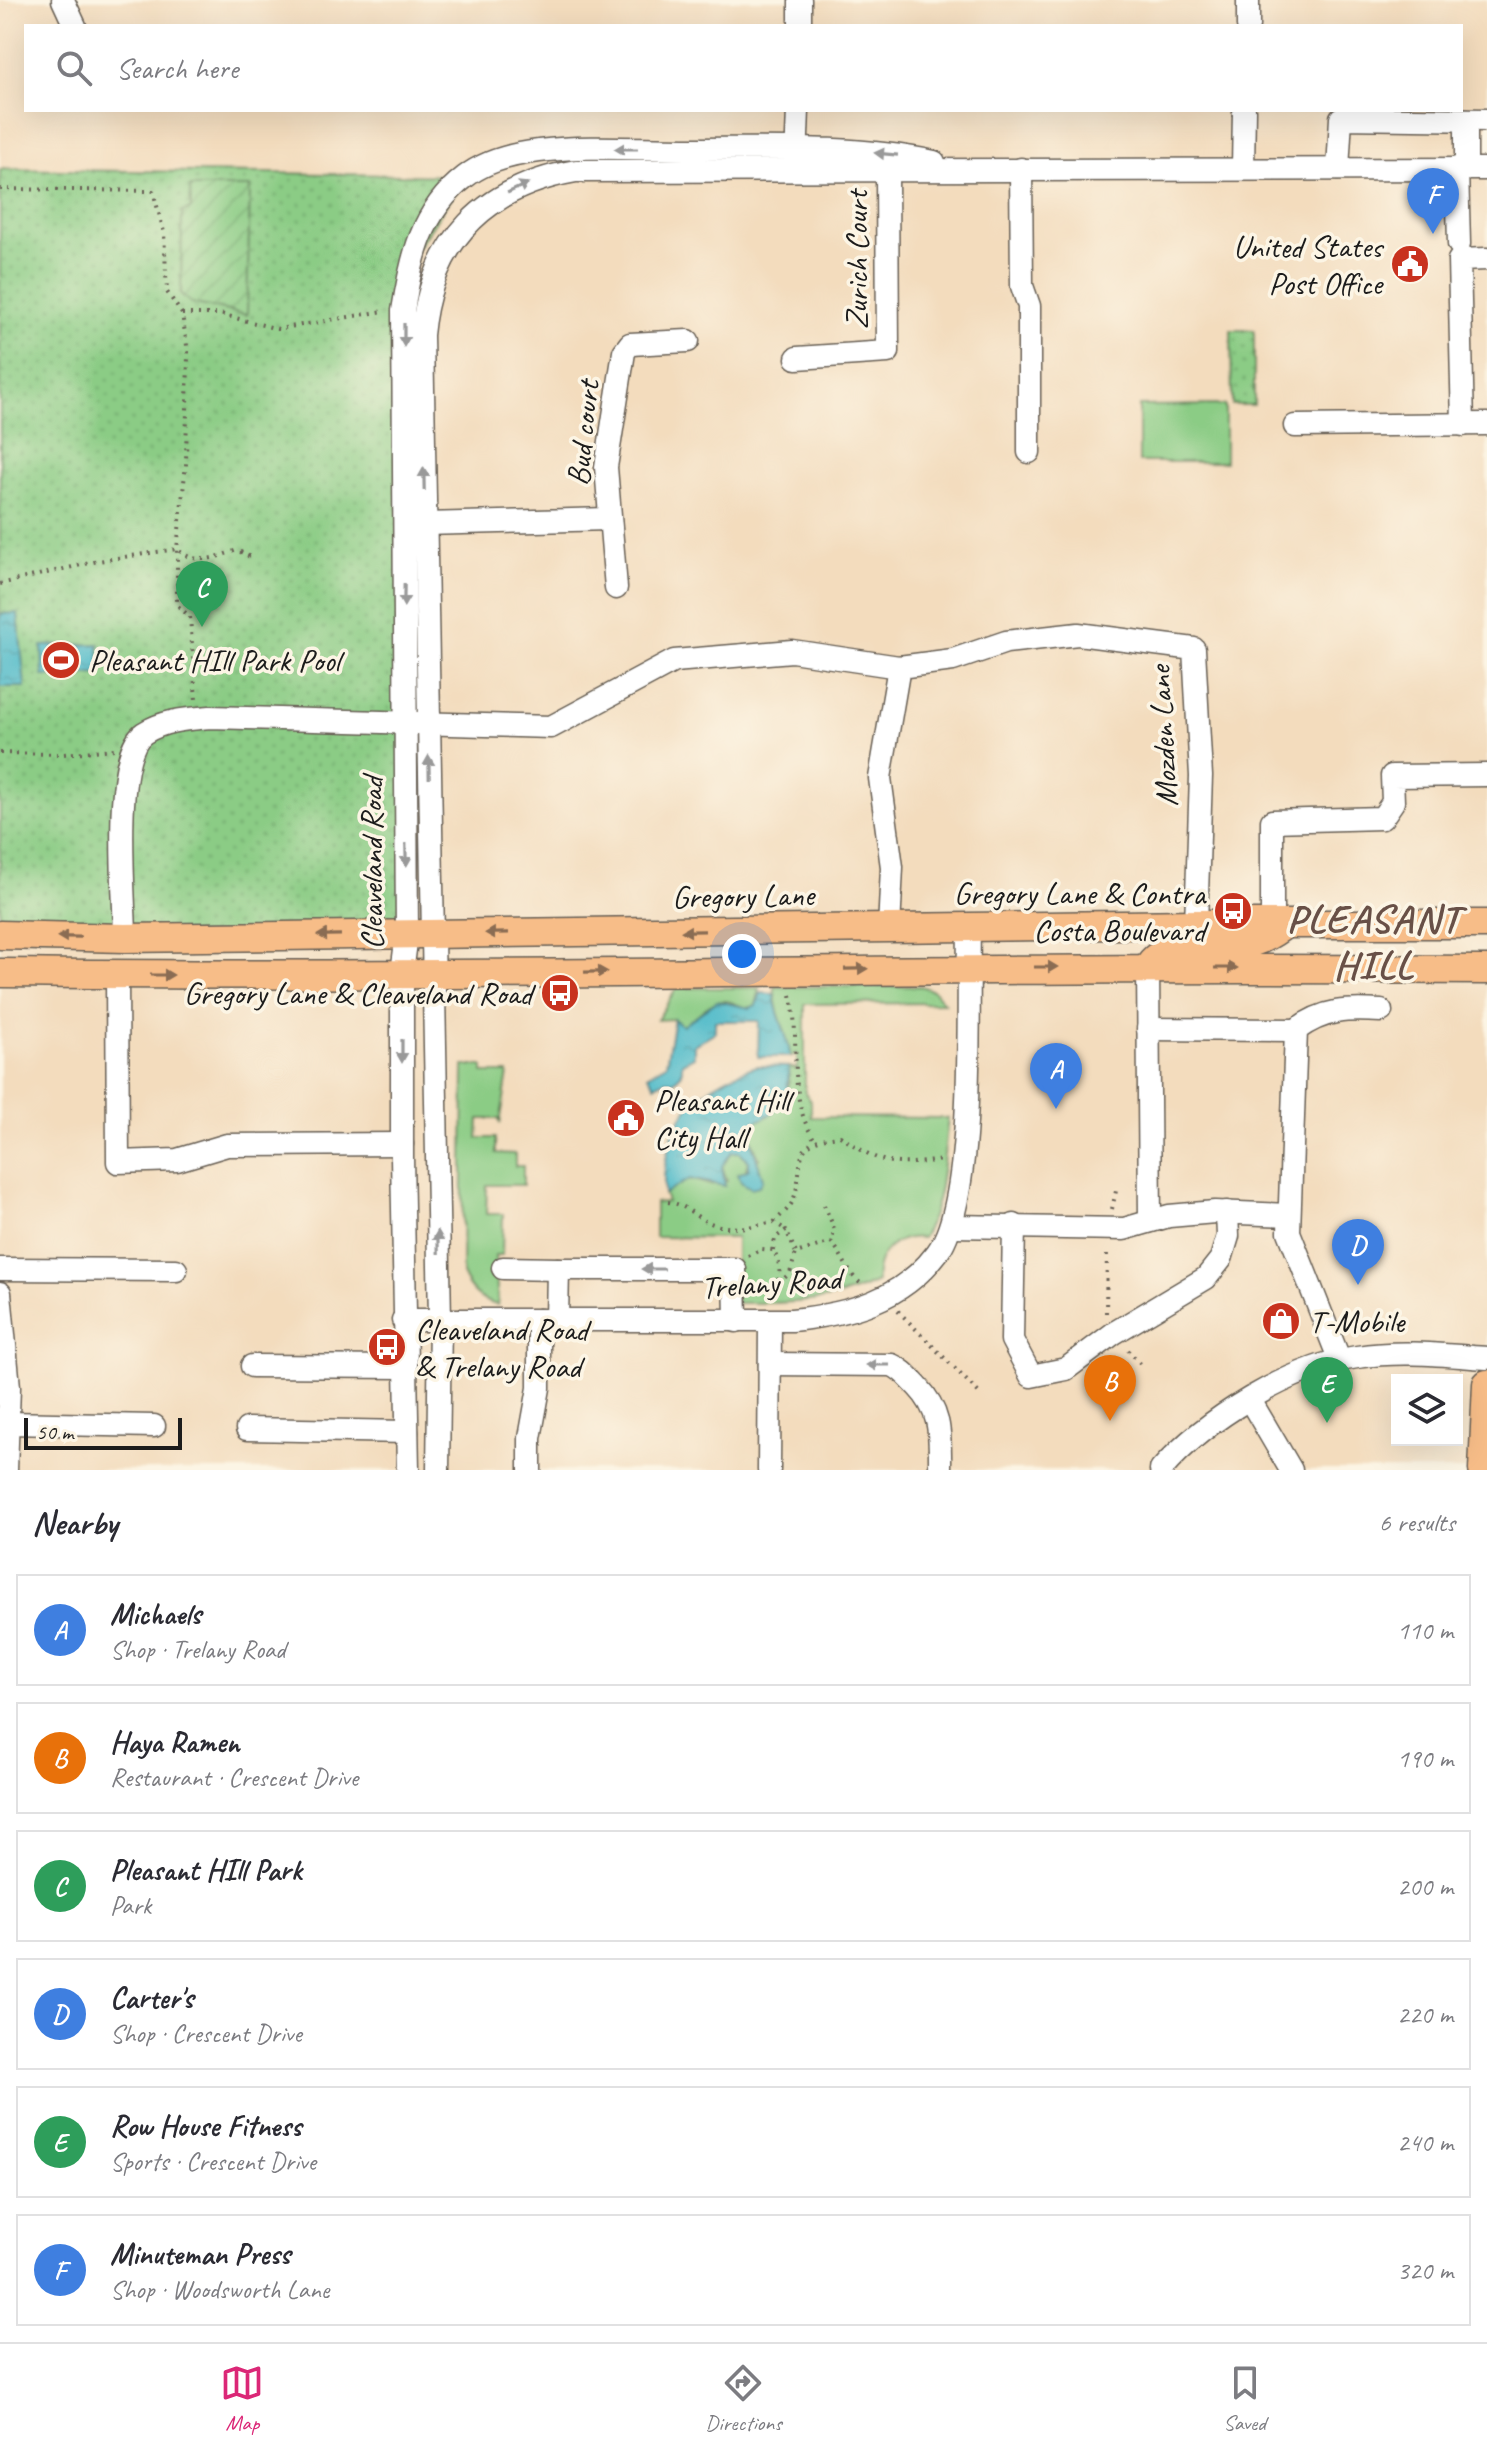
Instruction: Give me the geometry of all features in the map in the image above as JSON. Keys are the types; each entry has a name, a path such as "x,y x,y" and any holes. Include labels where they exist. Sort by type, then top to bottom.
{"main road":[{"name":"Gregory Lane","path":"0,935 125,938 1196,924 1487,924"},
{"path":"1148,967 1155,958 1168,951 1264,939 1278,924"},
{"path":"0,973 434,974 968,967 1487,970"},
{"path":"1483,1470 1487,1384"}],"street":[{"path":"63,0 74,24"},
{"path":"800,0 800,24"},
{"path":"1248,0 1248,24"},
{"path":"796,159 798,112"},
{"path":"1243,168 1244,112"},
{"path":"1338,169 1341,118 1476,120 1459,244"},
{"path":"488,205 466,176 488,163 538,151 796,159 892,153 962,168"},
{"path":"796,159 887,172 962,168 1470,168"},
{"name":"Cleaveland Road","path":"408,1470 403,1320 402,973 419,934 428,725 422,335 431,284 449,246 465,224 488,205 543,177 576,171 796,159"},
{"path":"1021,169 1022,286 1029,306 1029,452"},
{"name":"Zurich Court","path":"797,358 888,352 887,172"},
{"name":"Cleaveland Road","path":"438,1470 440,1320 434,974 419,934 403,725 403,311 411,257 442,197 466,176"},
{"path":"1463,425 1459,260 1483,259"},
{"name":"Bud court","path":"616,588 606,467 624,352 630,344 688,341"},
{"path":"1295,426 1487,424"},
{"name":"Bud court","path":"425,524 608,519"},
{"name":"Mozden Lane","path":"132,747 143,733 178,719 197,718 551,727 674,661 792,651 899,667 953,660 1006,642 1078,634 1194,649 1201,776 1196,924"},
{"path":"889,929 892,867 880,778 899,667"},
{"path":"125,938 124,801 132,747"},
{"path":"1278,924 1272,821 1382,818 1393,802 1392,776 1487,775"},
{"name":"Trelany Road","path":"403,1320 770,1321 839,1315 894,1293 918,1275 939,1251 952,1226 962,1159 969,928"},
{"path":"1148,967 1150,1221"},
{"path":"117,974 118,1162 177,1160 227,1145 402,1144"},
{"path":"1148,1029 1296,1030 1315,1016 1342,1008 1381,1011"},
{"path":"1296,1030 1289,1232 1340,1361"},
{"path":"952,1226 1124,1229 1169,1216 1227,1212 1289,1215"},
{"path":"1014,1225 1012,1340 1031,1376 1066,1369 1114,1333 1206,1278 1221,1259 1228,1236 1227,1212"},
{"path":"503,1268 735,1269 736,1321"},
{"path":"0,1269 176,1270"},
{"path":"530,1470 530,1438 558,1269"},
{"path":"0,1293 9,1387 6,1470"},
{"path":"769,1470 770,1321"},
{"path":"1161,1470 1209,1426 1250,1400 1312,1369 1340,1361 1398,1353 1487,1358"},
{"path":"770,1364 892,1365 929,1399 935,1410 940,1421 940,1470"},
{"path":"252,1366 406,1367"},
{"path":"1250,1400 1291,1470"},
{"path":"7,1423 154,1426"},
{"path":"247,1429 407,1432"}],"path":[{"path":"0,189 153,191 164,232 167,292 182,314 188,352 186,464 177,549 177,605 190,617 197,718"},
{"path":"182,314 220,314 278,329 370,311 403,311"},
{"path":"0,584 98,561 177,549 187,557 207,561 237,550 252,558"},
{"path":"0,753 63,754 132,747"},
{"path":"790,970 791,998 796,1012 798,1098 803,1119 815,1140"},
{"path":"668,1202 678,1203 722,1227 736,1229 774,1222 794,1201 798,1163 804,1150 815,1140 840,1136 877,1160 894,1165 962,1159"},
{"path":"1116,1191 1108,1228 1106,1322 1140,1363"},
{"path":"774,1222 786,1230 796,1253 790,1273 777,1285"},
{"path":"770,1321 770,1303 781,1271 773,1250 775,1238 786,1230"},
{"path":"796,1253 831,1242"},
{"path":"735,1269 749,1255 762,1249 773,1250"}],"green space":[{"path":"0,169 466,176 411,257 407,934 0,935"},
{"path":"190,187 250,187 247,315 191,303 181,294 182,212 191,209"},
{"path":"1231,330 1254,330 1254,405 1232,405"},
{"path":"1225,405 1225,462 1139,462 1139,406"},
{"path":"921,986 934,991 944,1003 805,1004 805,1092 811,1101 811,1117 948,1118 938,1195 922,1238 903,1239 888,1248 879,1263 877,1282 860,1290 808,1301 736,1303 736,1238 655,1237 655,1203 667,1202 664,1194 690,1179 710,1185 727,1181 722,1166 732,1152 740,1152 749,1161 741,1182 759,1158 748,1131 789,1085 789,1067 797,1069 797,1053 790,1057 776,1005 775,987"},
{"path":"677,988 760,988 756,1006 718,1002 681,1027 674,1019 657,1020"},
{"path":"464,1066 483,1066 483,1073 508,1073 500,1124 499,1119 479,1119 478,1138 496,1138 496,1153 515,1154 515,1166 523,1166 523,1185 487,1185 486,1214 503,1214 502,1255 495,1255 498,1305 476,1294 462,1274"}],"water":[{"path":"18,613 25,687 0,687 0,614"},
{"path":"99,644 100,674 43,676 42,646"},
{"path":"761,993 774,994 790,1057 758,1057 759,1021 715,1021 715,1032 694,1045 694,1057 682,1063 682,1073 674,1081 665,1080 655,1085 648,1075 666,1064 674,1019 682,1026 717,1001 750,1008 756,1005"},
{"path":"756,1066 789,1067 785,1095 777,1109 752,1123 748,1131 763,1179 759,1186 751,1188 741,1182 738,1174 749,1169 749,1161 740,1152 732,1152 722,1166 725,1186 690,1179 664,1194 668,1148 685,1112 714,1086"}],"place":[{"name":"Minuteman Press","path":"1433,234"},
{"name":"United States Post Office","path":"1410,264"},
{"name":"Pleasant HIll Park","path":"202,627"},
{"name":"Pleasant HIll Park Pool","path":"61,660"},
{"name":"Gregory Lane & Contra Costa Boulevard","path":"1233,911"},
{"name":"Gregory Lane & Cleaveland Road","path":"560,993"},
{"name":"Michaels","path":"1056,1109"},
{"name":"Pleasant Hill City Hall","path":"626,1118"},
{"name":"Carter's","path":"1358,1285"},
{"name":"T-Mobile","path":"1281,1321"},
{"name":"Cleaveland Road & Trelany Road","path":"387,1347"},
{"name":"Haya Ramen","path":"1110,1421"},
{"name":"Row House Fitness","path":"1327,1423"}],"district":[{"name":"PLEASANT HILL","path":"1374,942"}]}
